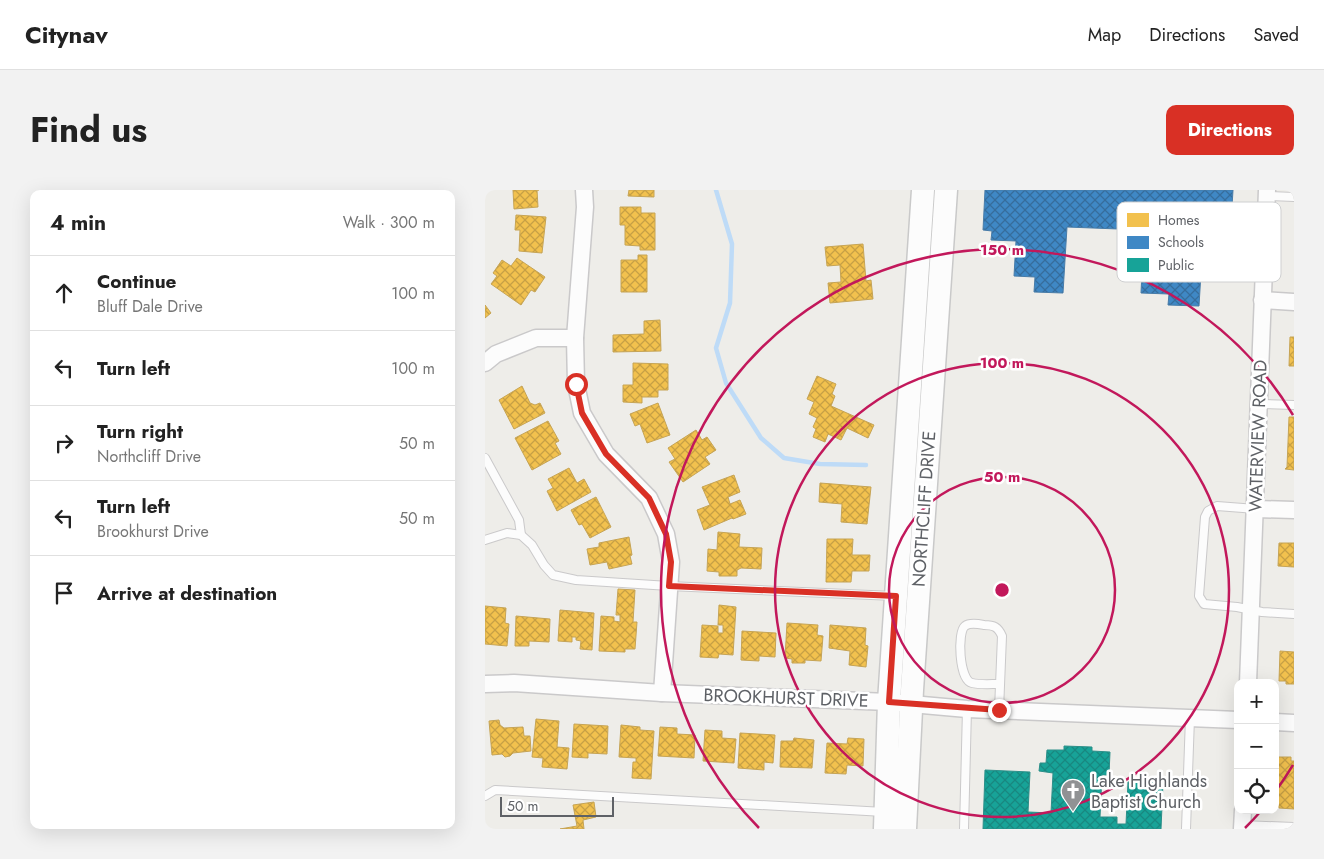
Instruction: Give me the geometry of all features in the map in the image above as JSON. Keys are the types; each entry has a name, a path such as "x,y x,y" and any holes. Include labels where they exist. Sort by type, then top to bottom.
{"street":[{"path":"584,190 585,207 575,338 576,384 582,413 606,454 649,498 666,534 671,562 662,693"},
{"name":"NORTHCLIFF DRIVE","path":"905,829 896,596 923,190"},
{"name":"NORTHCLIFF DRIVE","path":"885,820 900,703 946,190"},
{"name":"WATERVIEW ROAD","path":"1248,679 1256,509 1263,282"},
{"path":"1262,300 1294,302"},
{"path":"485,363 497,354 535,338 575,338"},
{"path":"1256,509 1294,510"},
{"name":"BROOKHURST DRIVE","path":"485,684 514,683 662,693 900,703 967,709 1234,720"},
{"path":"1279,722 1294,722"}],"lane":[{"path":"1267,193 1294,197"},
{"path":"1258,404 1294,405"},
{"path":"485,458 519,520 521,535"},
{"path":"1256,509 1217,506 1208,511 1205,517 1199,596 1204,604 1294,614"},
{"path":"485,540 507,533 521,535 532,545 553,574 576,580 896,596"},
{"path":"999,684 971,683 966,680 962,669 961,633 964,626 969,624 993,625 1002,636 999,710"},
{"path":"964,829 967,709"},
{"path":"1187,829 1190,718"},
{"path":"485,796 495,790 885,820"},
{"path":"1242,821 1294,827"}],"building: Homes":[{"path":"513,190 537,190 538,207 514,209"},
{"path":"629,190 654,190 654,197 628,196"},
{"path":"620,207 641,207 641,213 655,213 655,250 640,250 640,246 625,245 625,225 620,225"},
{"path":"516,215 546,217 542,253 519,251 520,230 515,230"},
{"path":"863,244 866,281 871,280 873,299 830,303 828,283 841,282 840,265 827,266 825,247"},
{"path":"638,255 647,255 647,292 621,292 621,260 638,260"},
{"path":"517,258 545,277 535,292 531,290 521,305 491,284 497,276 493,273 502,260 511,266"},
{"path":"485,305 491,313 485,318"},
{"path":"660,320 661,351 613,352 613,335 644,334 644,321"},
{"path":"1290,337 1294,337 1294,366 1289,366"},
{"path":"633,363 668,364 668,390 658,390 658,397 642,397 642,403 623,402 623,385 633,385"},
{"path":"817,376 836,384 832,394 835,396 831,406 874,425 868,438 847,428 841,440 828,434 825,442 813,437 816,429 813,427 817,418 809,414 814,402 807,399"},
{"path":"522,386 530,403 535,405 540,403 545,413 514,429 499,400"},
{"path":"658,403 670,435 647,443 640,424 635,426 630,414"},
{"path":"1289,417 1294,417 1294,470 1285,469 1287,467"},
{"path":"548,421 559,441 555,443 561,454 532,470 515,438"},
{"path":"696,430 702,440 707,437 716,450 705,457 710,464 683,482 669,462 675,459 668,448"},
{"path":"569,468 577,483 584,479 591,492 557,511 547,491 553,488 548,479"},
{"path":"734,475 740,492 728,497 730,504 740,500 746,514 704,530 697,510 710,505 702,487"},
{"path":"820,483 871,487 867,524 841,522 842,504 819,502"},
{"path":"596,497 611,527 590,538 582,524 579,525 571,510"},
{"path":"718,532 740,534 739,547 762,548 761,569 741,568 737,570 737,576 719,576 719,572 707,571 708,549 717,550"},
{"path":"629,537 632,564 609,569 607,562 590,565 587,549 599,547 599,543"},
{"path":"827,539 853,539 852,555 870,555 869,571 852,571 851,582 826,582"},
{"path":"1279,543 1294,543 1294,567 1278,566"},
{"path":"618,589 635,590 633,622 637,622 635,649 625,649 625,652 599,651 601,616 614,617 614,621 620,622 620,615 616,615"},
{"path":"719,605 736,607 733,655 719,654 718,658 700,657 702,625 718,626 718,633 723,633 723,625 718,625"},
{"path":"485,606 506,608 505,623 509,624 507,646 485,644"},
{"path":"560,610 594,613 592,650 580,649 581,641 576,640 576,637 572,637 572,642 558,641"},
{"path":"516,616 550,619 549,642 529,641 529,646 515,646"},
{"path":"787,623 818,625 817,635 823,636 821,661 805,660 805,663 792,663 792,659 785,658"},
{"path":"830,625 866,628 865,645 868,646 866,667 849,665 850,651 829,648"},
{"path":"742,631 776,633 775,657 759,656 759,661 741,660"},
{"path":"1280,651 1294,652 1294,684 1286,684 1286,681 1279,681"},
{"path":"536,719 559,721 557,747 569,748 567,769 542,767 543,758 532,757"},
{"path":"499,720 500,725 504,728 523,727 524,736 530,736 531,751 513,753 505,757 502,754 492,755 489,721"},
{"path":"574,724 608,726 607,754 588,753 588,758 572,757"},
{"path":"621,725 640,727 640,730 654,731 651,779 632,778 633,762 636,762 636,758 619,757"},
{"path":"660,727 677,728 677,734 695,735 694,758 658,756"},
{"path":"705,730 722,731 722,738 736,739 734,763 703,761"},
{"path":"740,733 775,735 773,763 764,762 764,770 738,768"},
{"path":"794,738 814,740 812,768 780,767 781,741 793,741"},
{"path":"848,738 864,739 863,766 847,765 846,774 825,773 827,743 847,744"},
{"path":"1279,757 1291,757 1291,761 1294,761 1294,809 1279,808"},
{"path":"594,802 596,817 583,820 584,829 560,829 577,826 573,805"}],"building: Schools":[{"path":"985,190 1233,190 1232,202 1117,202 1117,229 1067,227 1063,293 1034,292 1035,277 1014,276 1016,241 991,240 992,231 983,230"},
{"path":"1142,282 1200,282 1199,306 1168,305 1169,294 1141,293"}],"building: Public":[{"path":"1064,746 1092,747 1092,751 1110,752 1109,775 1102,775 1100,817 1117,817 1117,824 1126,824 1128,782 1163,783 1161,829 983,829 985,770 1030,772 1028,812 1051,813 1053,773 1039,771 1040,763 1046,763 1047,750 1064,750"}],"waterway":[{"path":"716,190 732,244 730,303 716,348 726,383 761,438 784,458 820,464 866,465"}],"place":[{"name":"Lake Highlands Baptist Church","path":"1073,812"}],"route":[{"path":"576,384 582,413 606,454 649,498 666,534 671,562 669,586 896,596 889,702 999,710"}]}
